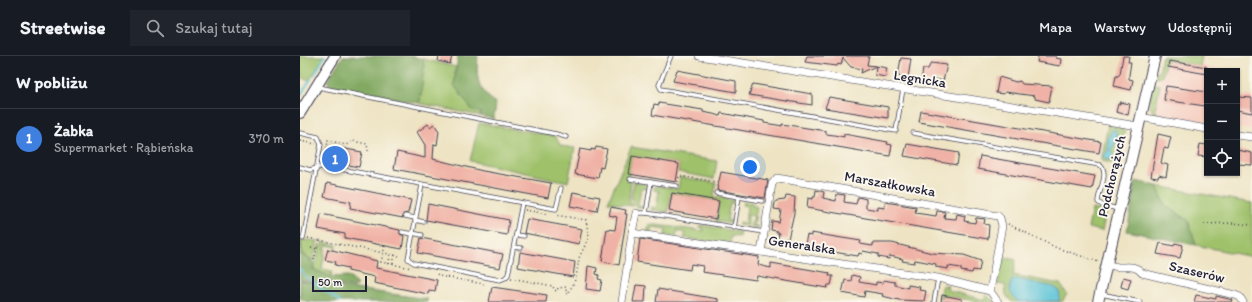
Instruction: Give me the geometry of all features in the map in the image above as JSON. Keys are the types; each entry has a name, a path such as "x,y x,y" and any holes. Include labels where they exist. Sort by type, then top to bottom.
{"street":[{"path":"300,113 335,56"},
{"name":"Legnicka","path":"699,56 903,89 1204,130"},
{"name":"Podchorążych","path":"1099,298 1154,56"},
{"path":"1240,135 1252,137"},
{"name":"Marszałkowska","path":"761,252 772,184 775,179 779,178 998,216 1002,221"},
{"path":"622,302 636,213"},
{"path":"998,302 990,291 1002,221"},
{"name":"Generalska","path":"632,233 938,278 990,291"},
{"name":"Szaserów","path":"1106,264 1120,268 1127,266 1137,268 1142,273 1235,295 1240,297 1243,302"}],"lane":[{"path":"671,56 659,85 661,89 896,131 903,89"},
{"path":"316,87 566,137"},
{"path":"300,133 318,137 320,141 303,239"},
{"path":"912,133 1100,165 1103,167 1104,173 1098,202 1102,205 1118,209"},
{"path":"300,167 310,170 324,166 556,209 561,188"},
{"path":"630,179 677,186"},
{"path":"646,213 651,182"},
{"path":"422,185 408,259 411,262 500,280 507,277 522,203"},
{"path":"716,194 762,201"},
{"path":"734,228 739,197"},
{"path":"636,213 646,213 764,232"},
{"path":"405,216 424,222"},
{"path":"402,232 422,235"},
{"path":"516,235 524,236"},
{"path":"514,247 521,248"},
{"path":"934,302 938,278"},
{"path":"1099,298 1140,302"}],"path":[{"path":"326,160 328,140 346,145 353,141 367,144 368,151"},
{"path":"332,148 333,141"},
{"path":"677,186 679,176 717,182 716,194"},
{"path":"507,277 553,286 554,290 557,291 561,286 566,287 566,293 568,294 576,278 579,258 588,237 586,220 524,210 521,211"},
{"path":"1002,221 1057,248 1106,264"},
{"path":"1204,224 1233,223 1252,225"},
{"path":"303,239 319,240 399,256"},
{"path":"314,260 319,240"},
{"path":"311,248 317,249"},
{"path":"389,264 390,254"},
{"path":"393,264 395,255"}],"shaded area":[{"path":"1165,60 1210,68 1204,68 1204,122 1158,114 1155,110"},
{"path":"1243,95 1252,97 1252,130 1240,128 1240,112"}],"green space":[{"path":"300,56 325,56 309,81 300,77"},
{"path":"343,56 411,56 423,59 424,67 420,101 417,103 330,86 327,81"},
{"path":"458,56 478,56 477,71 481,88 496,103 494,119 480,116 481,113 472,110 454,85"},
{"path":"1162,56 1202,56 1200,66 1166,60 1162,77 1156,78 1156,72 1159,72"},
{"path":"423,59 456,67 454,74 481,113 480,116 418,103 420,101 424,67"},
{"path":"1153,84 1160,85 1155,110 1158,114 1153,113 1149,103"},
{"path":"479,123 555,136 561,146 575,148 568,182 470,161"},
{"path":"1108,125 1121,127 1125,133 1118,164 1101,161"},
{"path":"631,147 717,161 714,179 678,172 679,164 632,157 628,181 631,182 629,198 633,206 608,202"},
{"path":"680,177 716,183 714,196 735,201 736,204 730,203 727,220 733,221 732,224 716,221 719,201 672,193 668,212 651,210 651,207 656,208 659,191 654,190 654,187 658,186 678,189"},
{"path":"1136,181 1157,186 1165,205 1188,220 1196,245 1127,231"},
{"path":"634,182 645,184 647,186 647,189 641,188 638,205 643,206 643,208 636,207 631,197"},
{"path":"1157,186 1252,203 1252,257 1196,245 1188,220 1165,205"},
{"path":"744,202 752,203 752,205 757,207 754,225 759,227 750,227 754,216 748,215 748,226 739,225 739,222 745,223 747,206 742,205"},
{"path":"1092,209 1106,212 1102,231 1088,228"},
{"path":"649,224 703,231 703,228 699,227 700,225 740,232 739,237 731,236 729,245 684,238 685,233 677,231 676,237 665,235 666,229 652,227 650,233 647,232"},
{"path":"300,240 303,255 314,263 313,269 331,277 349,276 357,285 354,287 300,280"},
{"path":"301,241 318,241 313,261 303,255"},
{"path":"322,242 337,245 336,250 335,247 326,245 322,269 332,271 331,277 313,269 317,259 319,246 321,247"},
{"path":"1002,257 1016,260 1013,275 1060,284 1067,294 1062,302 1012,302 1006,295 1005,285 998,284"},
{"path":"300,281 427,299 427,302 308,302 300,298"},
{"path":"944,285 948,286 947,290 984,300 986,295 995,302 982,302 942,295 940,299 941,287"}],"water":[{"path":"1115,129 1118,139 1111,150 1114,157 1110,160 1104,158 1103,155 1108,151 1108,138 1112,130"},
{"path":"1017,279 1054,287 1060,291 1059,301 1018,302 1010,290 1012,280"}],"building":[{"path":"439,56 452,56 450,64 438,61"},
{"path":"807,56 869,56 867,65 876,66 861,73 862,69 851,67 843,58 841,65 838,64 837,66 805,62"},
{"path":"1038,56 1056,56 1056,58 1061,59 1060,66 1037,62"},
{"path":"1123,56 1129,56 1128,62 1131,62 1129,79 1133,80 1131,90 1114,86 1116,76 1120,74"},
{"path":"901,58 911,59 908,78 898,76"},
{"path":"1169,61 1207,68 1204,68 1204,73 1168,67"},
{"path":"931,63 947,65 943,81 934,79 934,82 921,81 923,69 928,69"},
{"path":"876,66 887,68 885,77 875,75"},
{"path":"677,70 736,81 736,92 673,81"},
{"path":"999,77 1016,82 1020,81 1022,84 1052,86 1049,102 1035,99 1035,96 1005,92 1004,94 996,93"},
{"path":"753,84 812,94 812,105 749,95"},
{"path":"1166,86 1204,92 1204,106 1164,100"},
{"path":"829,97 888,107 888,118 825,108"},
{"path":"1240,97 1252,98 1252,113 1240,111"},
{"path":"1120,102 1130,104 1128,115 1116,112"},
{"path":"659,103 703,110 703,112 720,116 721,113 764,121 764,123 782,126 782,124 826,131 826,134 844,137 844,134 888,142 887,144 892,145 890,156 652,115 654,104 659,105"},
{"path":"921,111 1101,142 1099,153 919,122"},
{"path":"428,124 430,127 434,124 439,131 437,145 434,144 433,159 483,171 551,183 548,198 394,169 397,152 425,158 425,145 417,132"},
{"path":"1158,134 1171,137 1168,149 1164,148 1161,163 1168,165 1166,177 1159,175 1158,178 1151,177"},
{"path":"907,144 959,153 957,165 904,156"},
{"path":"1200,144 1204,145 1204,157 1198,156"},
{"path":"335,147 362,152 359,167 332,162"},
{"path":"596,147 607,149 603,168 600,167 598,178 575,174 580,149 591,151 591,149 595,150"},
{"path":"1240,151 1252,153 1252,165 1240,164"},
{"path":"632,156 679,164 676,182 629,174"},
{"path":"980,156 1095,176 1092,189 978,169"},
{"path":"721,172 768,180 765,198 717,190"},
{"path":"327,183 411,200 408,213 403,214 403,218 350,208 351,202 324,197"},
{"path":"816,190 824,192 823,198 836,201 837,194 845,195 844,202 856,204 858,197 866,199 866,208 878,210 878,207 884,208 885,202 916,207 915,213 936,216 937,211 945,212 944,218 956,219 957,214 965,216 964,221 975,223 976,218 985,219 984,224 989,225 988,239 807,208 808,198 813,199 813,197 815,197"},
{"path":"573,192 600,197 597,211 570,206"},
{"path":"672,193 719,201 716,219 669,211"},
{"path":"786,196 795,197 794,213 788,239 778,238 779,233 771,230 772,221 779,222 781,210 774,209 775,203 776,201 785,200"},
{"path":"428,204 509,220 507,235 426,220"},
{"path":"611,207 626,210 625,214 627,214 619,265 602,261 607,229 615,230 617,217 609,215"},
{"path":"321,214 400,230 400,234 404,236 402,249 345,238 345,234 318,229"},
{"path":"527,219 582,229 579,244 524,233"},
{"path":"811,233 861,241 860,244 873,246 873,243 892,243 932,253 964,255 981,261 979,271 973,270 972,273 961,271 961,268 948,266 948,269 936,267 936,264 921,261 915,260 914,263 902,261 903,259 890,256 889,259 878,257 878,254 863,251 862,254 859,253 858,256 809,248 809,245 805,244 807,235 811,236"},
{"path":"421,238 503,254 500,268 418,253"},
{"path":"640,239 759,257 758,265 771,268 771,263 830,273 829,276 833,276 831,285 828,285 827,288 757,276 756,280 702,272 703,266 691,264 690,270 637,262"},
{"path":"1160,243 1174,246 1175,243 1183,245 1180,258 1157,254"},
{"path":"328,249 377,261 376,268 437,280 435,291 429,290 428,294 374,283 375,277 348,271 348,268 335,265 336,262 325,260"},
{"path":"520,252 575,262 573,277 518,267"},
{"path":"588,266 597,268 596,274 599,275 598,279 602,280 600,291 586,289"},
{"path":"852,275 860,277 859,282 876,285 876,282 883,283 883,280 895,282 895,285 908,288 908,285 920,287 919,290 926,291 924,301 899,300 882,296 883,294 865,291 864,297 842,293 845,280 851,281"},
{"path":"1123,277 1131,279 1128,289 1121,287"},
{"path":"636,285 646,286 645,302 633,302"},
{"path":"492,287 547,295 546,302 489,302"},
{"path":"658,289 718,299 718,302 656,302"},
{"path":"942,295 962,299 962,302 941,302"},
{"path":"1196,295 1216,299 1216,296 1233,300 1232,302 1194,302"}],"waterway":[{"path":"314,75 325,56"},
{"path":"300,96 311,79"},
{"path":"300,269 304,275 340,302"}],"place":[{"name":"Żabka","path":"335,159"}]}
